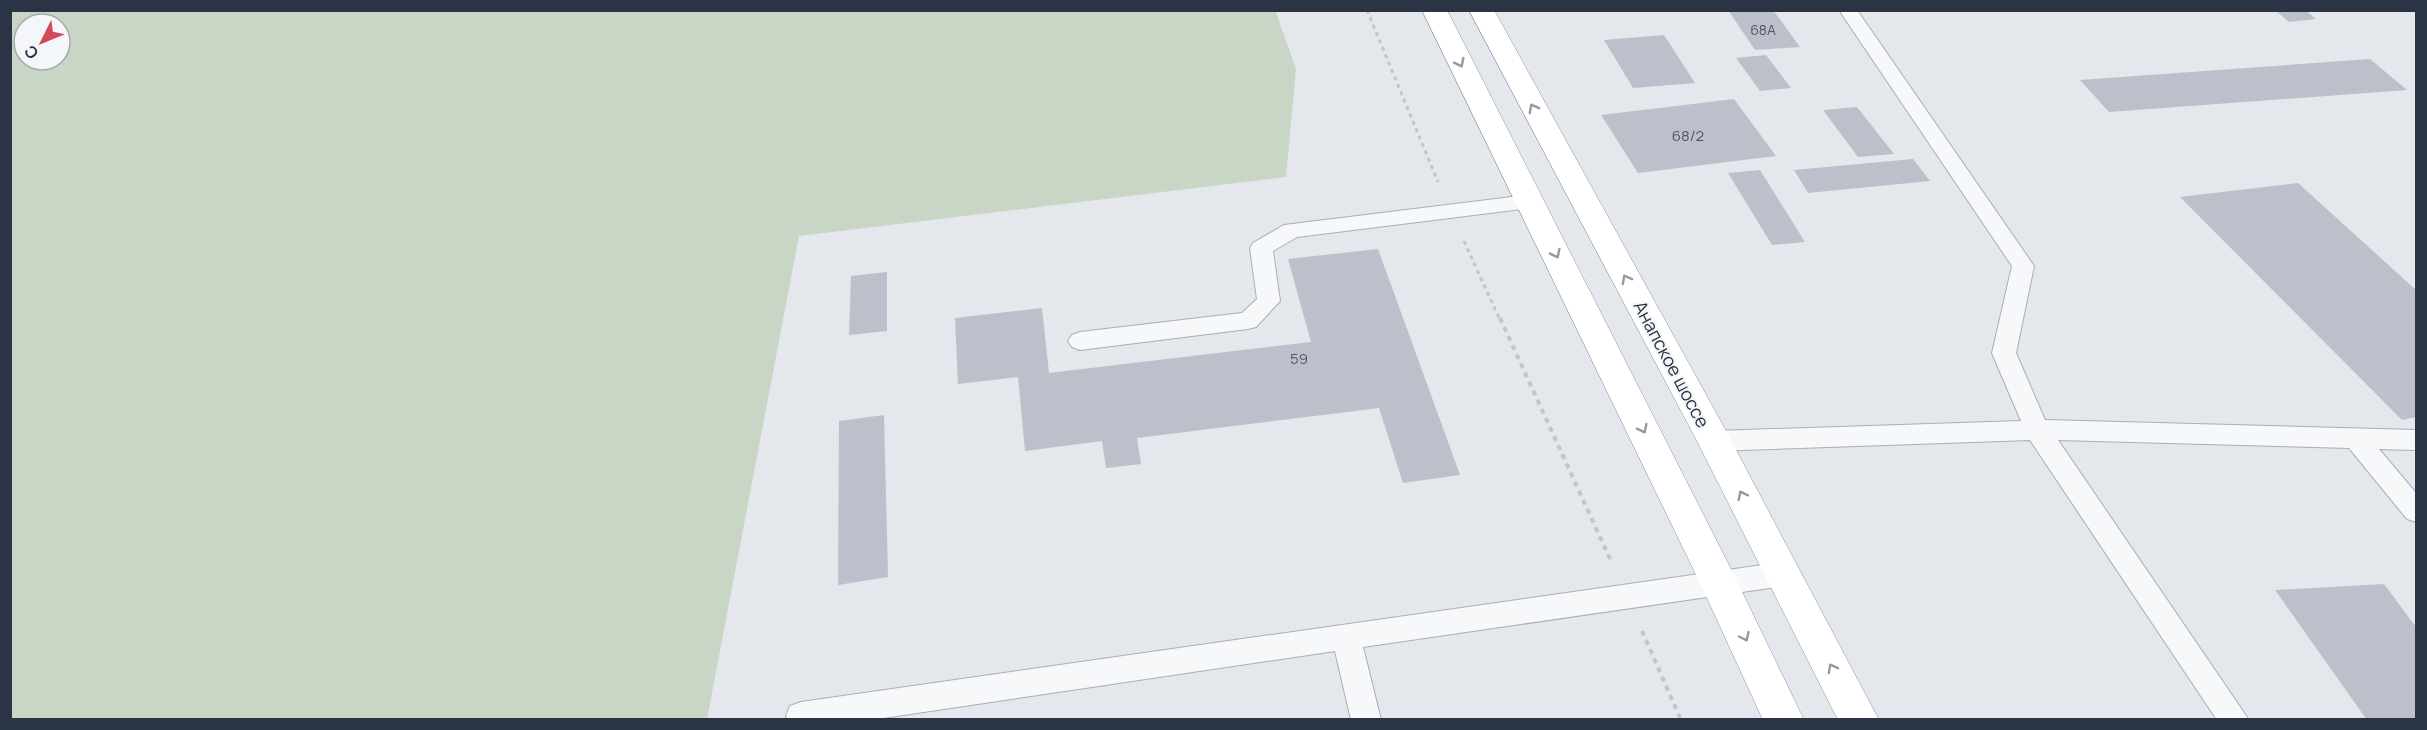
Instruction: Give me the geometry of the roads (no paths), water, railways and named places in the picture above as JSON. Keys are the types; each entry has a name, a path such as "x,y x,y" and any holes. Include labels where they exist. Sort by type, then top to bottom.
{"highway":[{"path":"1434,10 1720,584 1784,720"},
{"name":"Анапское шоссе","path":"1481,10 1714,441 1859,720"}],"lane":[{"path":"1848,10 2023,266 2004,353 2037,430 2234,720"},
{"path":"1080,341 1248,321 1269,301 1261,248 1292,230 1530,202"},
{"path":"1714,441 2037,430 2416,440"},
{"path":"2356,439 2416,511"},
{"path":"801,717 1783,574"},
{"path":"1346,638 1366,720"}]}
